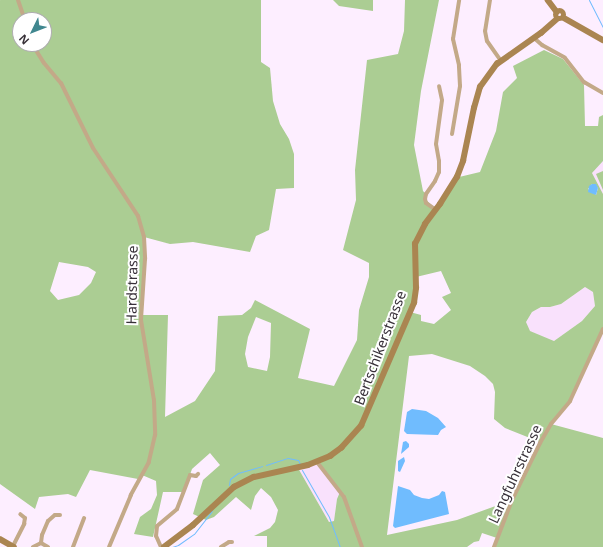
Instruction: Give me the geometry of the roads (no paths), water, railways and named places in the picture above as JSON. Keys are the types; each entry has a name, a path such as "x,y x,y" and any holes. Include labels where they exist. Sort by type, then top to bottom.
{"street":[{"path":"18,0 22,12"},
{"path":"452,134 460,86 459,65 453,39 459,0"},
{"path":"490,0 485,31 487,41 501,60"},
{"path":"548,0 557,12 557,19 561,20 564,18 603,40"},
{"path":"557,12 563,11 564,18"},
{"name":"Bertschikerstrasse","path":"162,547 193,524 224,494 245,480 265,474 298,468 317,462 341,448 361,426 414,303 416,288 415,244 425,224 454,182 463,161 480,87 490,71 501,60 534,38 557,19"},
{"path":"534,38 542,45 565,58 584,82 603,93"},
{"name":"Hardstrasse","path":"37,52 44,63 61,83 93,148 138,216 144,237 145,259 141,320 154,400 156,435 149,462 131,495 109,547"},
{"path":"436,210 426,203 425,199 426,194 436,181 439,172 436,144 442,100 439,86"},
{"name":"Langfuhrstrasse","path":"494,547 512,500 551,424 570,401 603,329"},
{"path":"317,462 344,497 362,547"},
{"path":"162,547 156,536 157,526 177,510 190,475 196,476 198,474"},
{"path":"0,539 13,547 24,524 25,518 20,514"},
{"path":"33,547 41,543 46,524 51,518 60,515"},
{"path":"73,547 84,518"},
{"path":"221,547 229,542 232,542"},
{"path":"41,543 48,547"}],"water":[{"path":"596,184 598,188 596,195 588,192 589,186"},
{"path":"412,409 426,411 438,418 446,427 441,430 438,435 407,434 404,431 407,412"},
{"path":"406,441 409,444 409,447 401,454 403,442"},
{"path":"404,457 405,461 400,472 398,471 398,461"},
{"path":"398,486 410,490 414,495 429,499 439,495 442,491 445,492 449,514 395,528 393,526"}],"waterway":[{"path":"589,0 603,27"},
{"path":"266,465 288,458 298,460 300,464"},
{"path":"229,485 230,479 238,473 262,466"},
{"path":"302,470 329,517 340,547"},
{"path":"172,547 178,545 194,534 212,511"}]}
